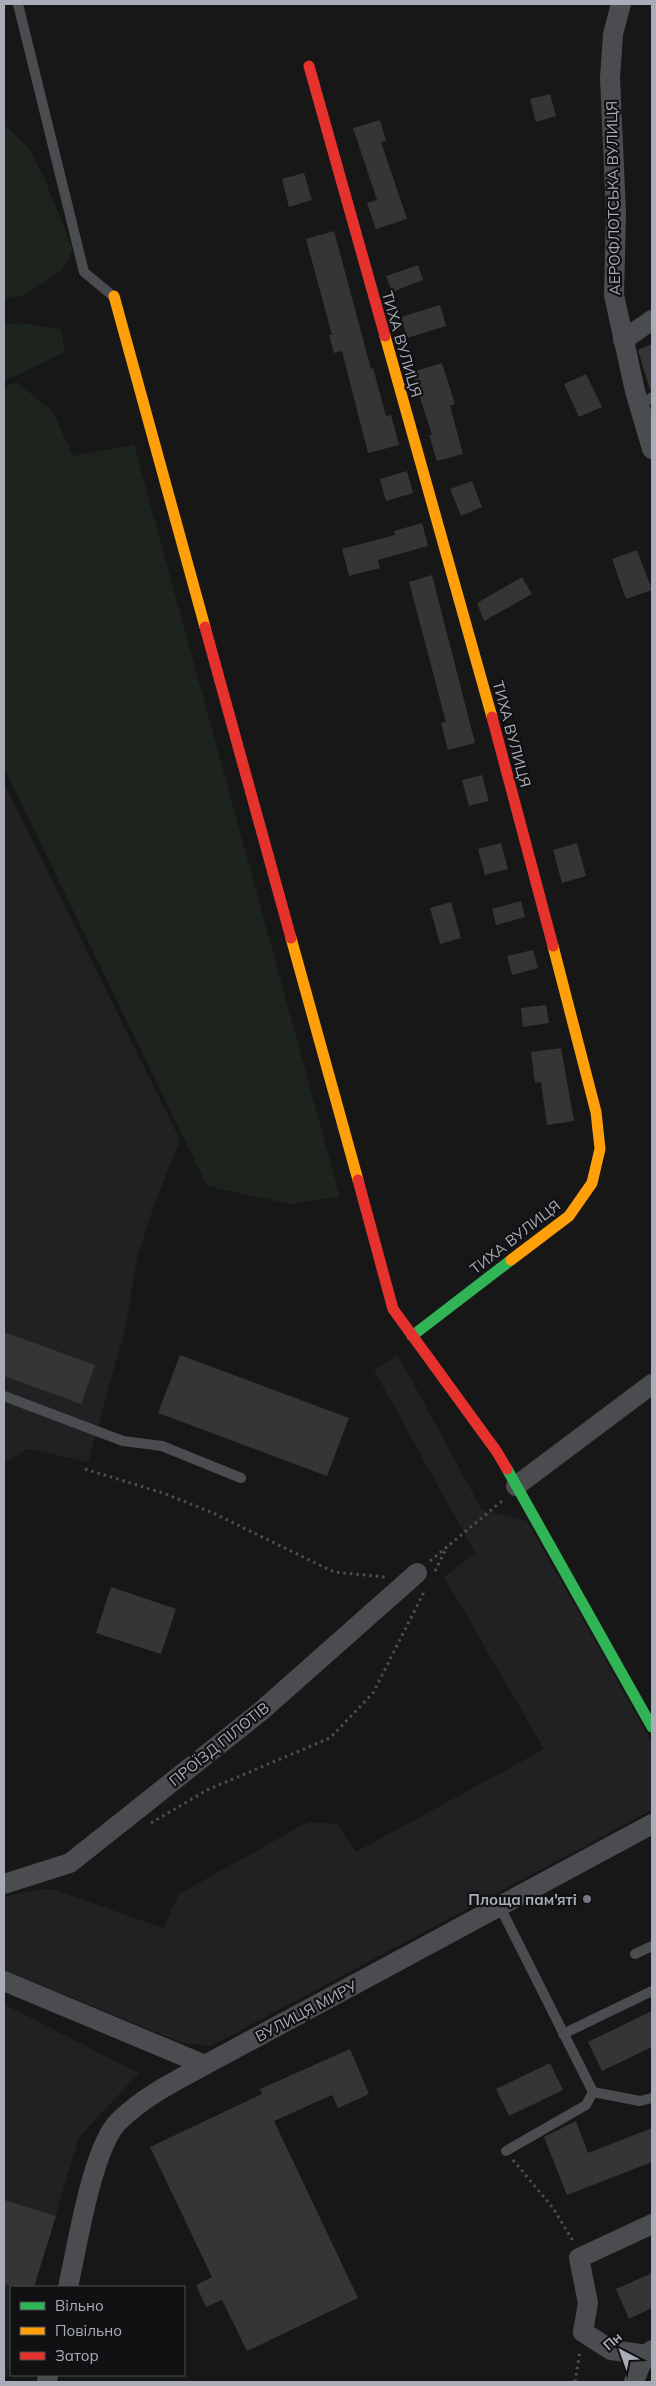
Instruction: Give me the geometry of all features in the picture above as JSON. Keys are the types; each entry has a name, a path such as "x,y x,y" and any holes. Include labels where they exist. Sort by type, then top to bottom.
{"street":[{"name":"АЕРОФЛОТСЬКА ВУЛИЦЯ","path":"621,4 613,34 610,78 616,213 614,294 622,340 646,401 652,449"},
{"name":"ТИХА ВУЛИЦЯ","path":"309,66 501,746 596,1112 600,1149 592,1183 569,1216 412,1336"},
{"path":"114,296 393,1309 496,1452 652,1727"},
{"path":"622,340 652,320"},
{"path":"516,1486 652,1384"},
{"name":"ПРОЇЗД ПІЛОТІВ","path":"4,1884 70,1863 425,1579"},
{"name":"ВУЛИЦЯ МИРУ","path":"68,2286 99,2153 107,2137 118,2122 135,2108 164,2088 205,2065 652,1824"},
{"path":"4,1981 205,2065"},
{"path":"634,2382 638,2370 649,2353 611,2350 583,2332 588,2303 578,2258 652,2224"}],"lane":[{"path":"18,4 84,272 114,296"},
{"path":"4,1396 123,1441 162,1446 241,1478"},
{"path":"500,1907 593,2092"},
{"path":"635,1954 652,1946"},
{"path":"563,2034 652,1991"},
{"path":"593,2092 640,2101 652,2098"},
{"path":"506,2151 586,2105 593,2092"}],"path":[{"path":"85,1469 163,1492 211,1512 334,1572 401,1579 425,1579"},
{"path":"150,1824 206,1790 330,1738 373,1693 425,1579 447,1547 501,1502 516,1486"},
{"path":"425,1579 447,1547"},
{"path":"506,2151 553,2208 576,2247 578,2258"},
{"path":"575,2382 583,2332"}],"shaded area":[{"path":"4,124 29,149 43,175 73,250 62,270 25,295 4,298"},
{"path":"18,323 61,329 65,352 4,381 4,324"},
{"path":"17,382 53,412 73,456 134,445 340,1197 290,1204 207,1186 4,768 4,387"},
{"path":"4,783 180,1140 154,1205 137,1258 126,1325 88,1462 27,1449 4,1464"},
{"path":"398,1355 482,1510 527,1521 652,1742 652,1810 211,2046 183,2043 4,1970 4,1897 39,1889 56,1890 163,1928 179,1894 308,1822 337,1824 356,1852 544,1749 444,1577 475,1553 374,1370"},
{"path":"4,2004 139,2073 79,2137 34,2286 10,2286 10,2364 5,2382"}],"building":[{"path":"550,94 556,116 536,122 530,99"},
{"path":"380,120 386,141 381,142 407,219 376,229 367,203 377,200 353,128"},
{"path":"304,173 312,200 289,207 282,179"},
{"path":"334,231 371,369 373,368 386,416 391,415 399,445 368,453 342,351 334,353 329,335 332,335 306,239"},
{"path":"418,265 423,280 392,292 386,276"},
{"path":"440,305 446,326 407,338 401,317"},
{"path":"652,344 652,390 650,390 638,350"},
{"path":"442,363 455,404 450,406 463,454 437,461 429,435 432,435 412,372"},
{"path":"586,374 602,407 579,417 564,384"},
{"path":"407,471 413,493 386,501 380,479"},
{"path":"472,481 482,507 461,516 450,489"},
{"path":"422,523 428,546 378,560 380,568 349,576 342,549 395,535 394,531"},
{"path":"637,550 652,590 626,599 612,559"},
{"path":"432,575 475,743 448,750 441,723 446,722 409,582"},
{"path":"522,577 532,594 484,621 477,603"},
{"path":"482,775 489,801 469,806 462,780"},
{"path":"501,843 508,869 485,875 478,849"},
{"path":"577,843 586,876 562,883 553,850"},
{"path":"521,901 525,917 496,925 492,909"},
{"path":"451,902 461,938 440,944 430,908"},
{"path":"533,950 538,968 512,975 507,956"},
{"path":"546,1005 549,1023 523,1027 521,1008"},
{"path":"561,1048 574,1121 547,1125 541,1082 535,1083 531,1052"},
{"path":"4,1332 95,1365 81,1404 4,1376"},
{"path":"180,1355 349,1418 327,1476 158,1413"},
{"path":"111,1587 176,1609 161,1654 96,1633"},
{"path":"652,2011 652,2047 602,2071 588,2042"},
{"path":"350,2049 369,2094 338,2108 332,2095 274,2121 358,2298 247,2351 222,2300 206,2307 196,2285 212,2277 150,2147 262,2094 260,2089"},
{"path":"550,2063 563,2090 509,2116 496,2089"},
{"path":"576,2121 588,2153 652,2128 652,2162 567,2195 544,2137"},
{"path":"4,2200 56,2216 34,2286 4,2284"},
{"path":"652,2273 652,2308 629,2319 616,2289"}],"traffic: fast":[{"path":"412,1336 511,1260"},
{"path":"507,1469 652,1727"}],"traffic: slow":[{"path":"114,296 205,627"},
{"path":"385,336 492,717"},
{"path":"291,938 358,1180"},
{"path":"511,1260 569,1216 592,1183 600,1149 596,1112 553,946"}],"traffic: jam":[{"path":"309,66 385,336"},
{"path":"205,627 291,938"},
{"path":"492,717 553,946"},
{"path":"358,1180 393,1309 497,1452 507,1469"}],"place":[{"name":"Площа пам'яті","path":"587,1899"}]}
